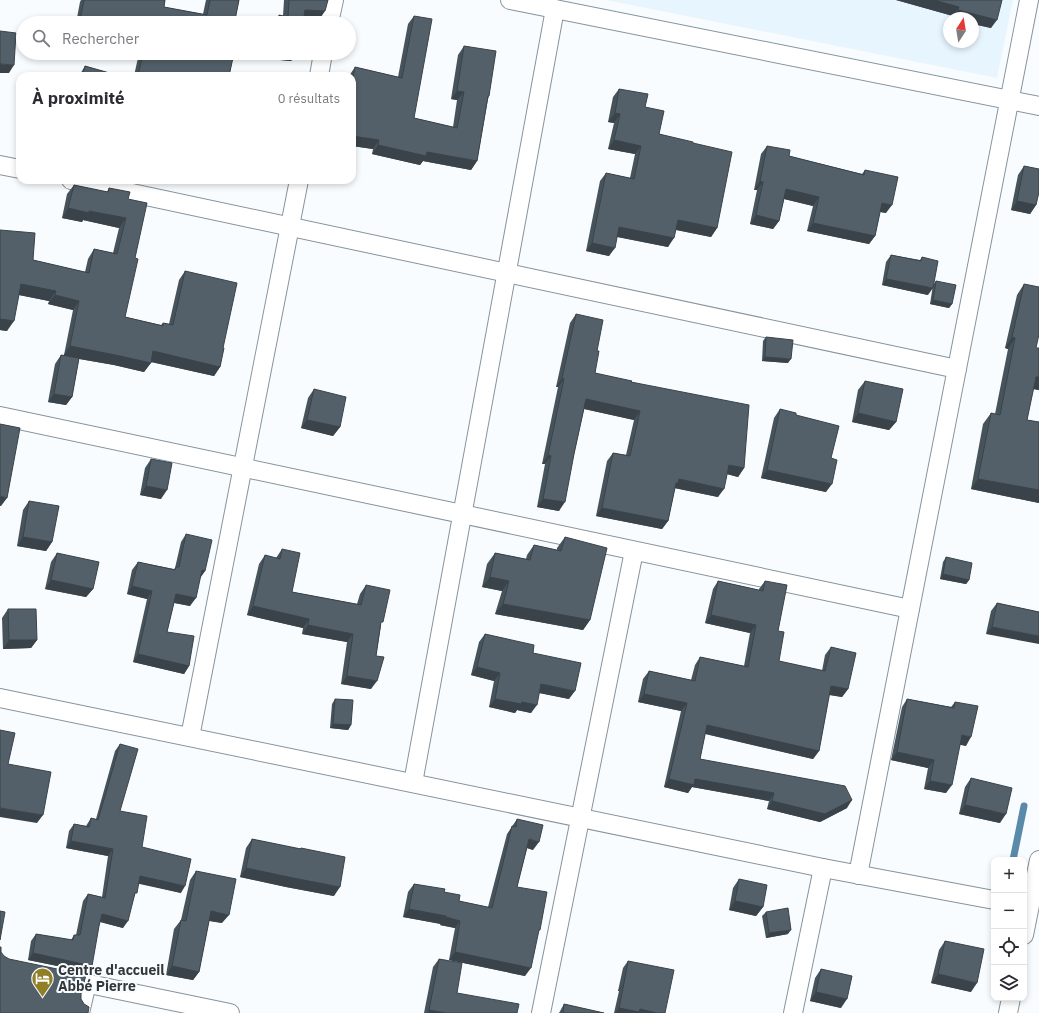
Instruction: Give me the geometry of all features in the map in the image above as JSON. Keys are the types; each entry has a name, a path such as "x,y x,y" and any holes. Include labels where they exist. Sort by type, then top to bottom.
{"street":[{"path":"331,16 334,0"},
{"path":"510,0 1039,106"},
{"path":"858,875 1029,0"},
{"path":"412,783 554,9"},
{"path":"320,72 322,60"},
{"path":"0,165 16,168"},
{"path":"89,184 957,370"},
{"path":"190,737 298,184"},
{"path":"0,416 910,609"},
{"path":"541,1013 634,551"},
{"path":"0,698 823,868 991,899"},
{"path":"1026,929 1039,860"},
{"path":"793,1013 823,868"},
{"path":"43,974 230,1013"},
{"path":"80,1013 87,983"},
{"path":"1008,1013 1010,1001"}],"shaded area":[{"path":"606,0 1013,0 997,78"}],"building":[{"path":"84,0 165,0 164,7 207,15 210,0 239,0 236,16 81,16"},
{"path":"289,0 328,0 325,11 305,10 304,16 288,16"},
{"path":"934,0 1002,0 997,20 979,15 979,12 966,12 958,10 959,7"},
{"path":"414,16 432,19 414,118 457,128 464,92 457,91 464,46 496,51 477,161 427,152 426,156 378,145 379,140 356,137 355,67 402,78"},
{"path":"0,31 16,33 14,65 0,64"},
{"path":"141,60 232,60 230,72 139,72"},
{"path":"85,66 106,72 83,72"},
{"path":"619,89 648,94 645,107 664,111 659,134 732,152 717,228 678,220 674,238 619,227 615,248 592,243 606,173 634,179 641,146 614,140 620,114 615,113"},
{"path":"767,146 790,150 789,156 864,175 865,170 898,177 892,205 882,203 875,236 813,223 819,197 786,189 779,221 756,215 763,182 760,181"},
{"path":"1024,166 1039,169 1039,192 1036,205 1017,201"},
{"path":"74,185 108,192 109,188 130,192 128,199 147,203 135,258 138,259 125,317 163,326 163,323 173,325 185,271 237,283 220,367 153,351 151,363 70,346 79,301 55,295 56,291 21,284 14,321 0,319 0,230 35,233 33,260 89,273 94,249 117,254 126,218 89,211 89,213 68,208"},
{"path":"891,255 921,261 922,257 938,261 933,288 886,279"},
{"path":"936,281 956,285 952,304 933,300"},
{"path":"1024,284 1039,287 1039,334 1036,348 1039,348 1039,377 1036,377 1027,420 1039,422 1039,490 978,479 991,413 1000,415 1015,338 1012,337"},
{"path":"576,314 603,320 597,351 599,351 595,373 632,381 631,382 749,405 744,468 729,465 724,489 679,479 678,483 676,483 668,521 602,508 613,453 630,456 640,411 586,399 565,502 543,499 551,456 548,455 564,379 562,378"},
{"path":"766,337 793,340 791,359 765,357"},
{"path":"61,355 79,358 72,397 54,394"},
{"path":"865,381 903,389 896,422 858,413"},
{"path":"314,389 346,397 340,427 307,420"},
{"path":"780,409 796,413 796,415 839,426 831,458 837,460 832,484 767,470"},
{"path":"0,424 20,428 7,498 0,496"},
{"path":"151,459 172,463 167,490 146,486"},
{"path":"29,501 59,506 52,542 23,537"},
{"path":"186,534 212,540 205,571 202,570 196,598 176,594 167,632 194,636 189,666 138,654 152,591 132,586 138,562 175,570 176,567 179,567"},
{"path":"565,537 607,548 590,620 503,604 509,581 490,577 495,553 530,560 534,545 561,551"},
{"path":"282,549 300,553 292,592 361,605 366,585 390,590 383,622 381,622 376,656 384,657 377,681 347,676 353,634 308,625 309,619 253,606 265,555 280,559"},
{"path":"57,553 99,562 93,589 51,580"},
{"path":"946,557 972,563 969,580 943,574"},
{"path":"718,581 763,591 765,581 787,585 778,631 784,632 779,661 825,671 831,647 856,653 848,689 831,686 819,751 707,725 700,759 845,786 852,800 825,814 772,801 774,793 695,779 694,785 669,779 687,703 644,694 649,671 695,681 700,657 748,667 756,625 711,615"},
{"path":"997,603 1039,612 1039,636 992,627"},
{"path":"8,609 36,609 37,640 9,640"},
{"path":"485,634 534,645 533,653 581,663 575,691 541,684 537,705 522,702 521,704 495,699 500,673 477,667"},
{"path":"335,699 353,700 351,725 333,724"},
{"path":"907,699 954,708 955,702 978,706 971,737 962,735 952,785 930,781 934,760 897,752"},
{"path":"0,730 15,733 8,764 51,772 43,815 0,808"},
{"path":"120,744 138,749 120,811 147,816 142,847 191,859 185,886 140,876 137,893 135,893 128,921 102,914 92,966 33,953 36,934 73,940 74,935 80,935 88,894 105,898 113,849 71,841 74,824 89,827 91,818 98,820"},
{"path":"971,778 1012,788 1006,814 965,805"},
{"path":"517,819 543,825 539,842 529,839 517,887 547,892 531,968 455,952 460,921 446,916 409,909 414,884 445,889 444,892 460,895 459,901 492,908 512,826 516,827"},
{"path":"252,839 345,857 340,887 246,868"},
{"path":"196,871 236,879 229,915 211,911 199,972 172,966 181,920 186,921"},
{"path":"739,879 767,885 763,907 735,901"},
{"path":"788,908 791,930 769,933 766,912"},
{"path":"0,911 5,912 0,940"},
{"path":"945,941 984,949 977,983 938,974"},
{"name":"Centre d'accueil Abbé Pierre","path":"0,947 4,956 9,959 86,975 81,999 84,1004 89,1007 88,1013 0,1013"},
{"path":"439,959 462,963 457,993 519,1004 517,1013 446,1013 429,1010"},
{"path":"628,961 674,970 665,1013 657,1013 640,1009 639,1012 619,1008"},
{"path":"821,969 852,976 847,999 816,992"},
{"path":"564,1004 604,1013 563,1013"}],"waterway":[{"path":"1014,857 1024,806"}],"place":[{"name":"Centre d'accueil Abbé Pierre","path":"42,998"}]}
